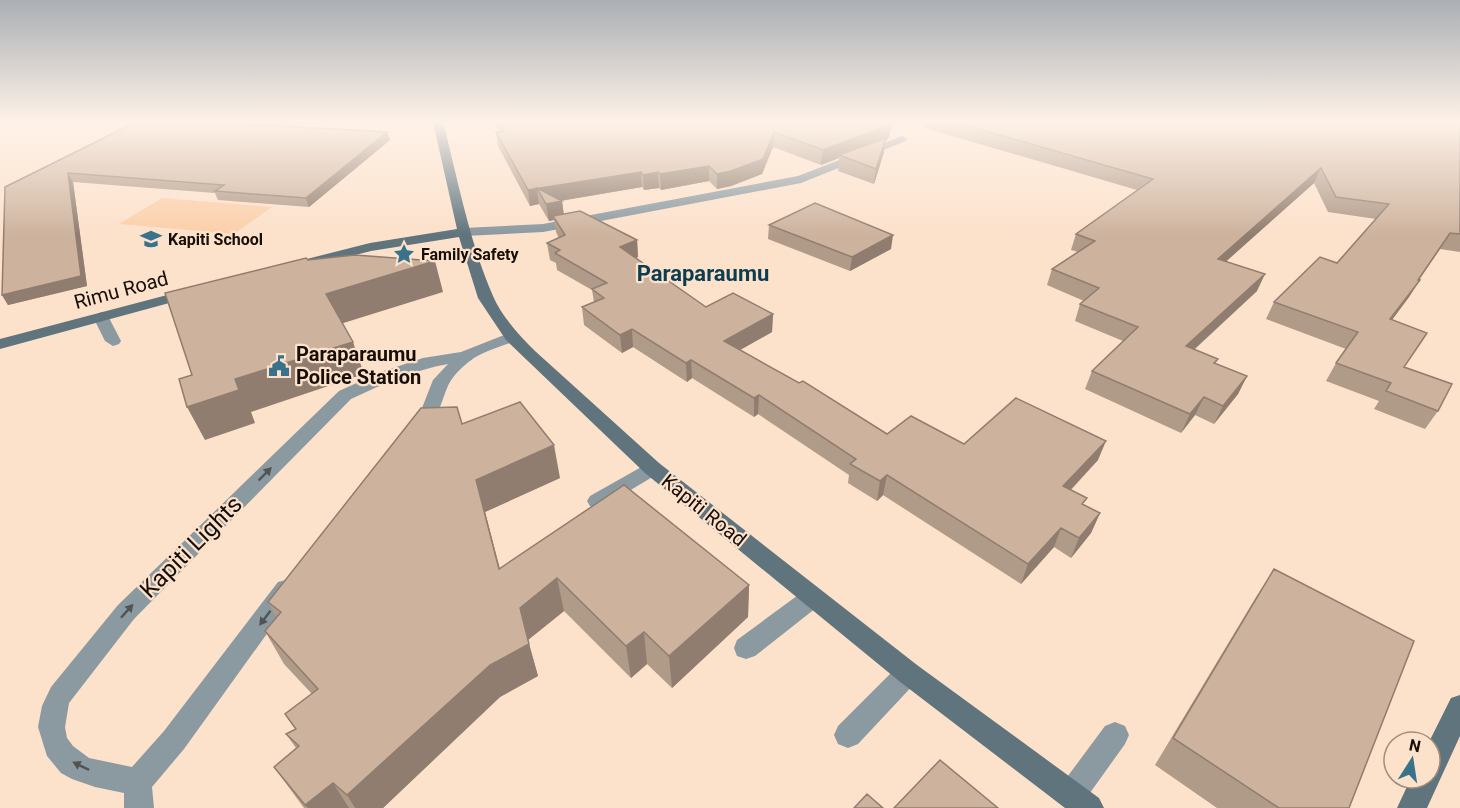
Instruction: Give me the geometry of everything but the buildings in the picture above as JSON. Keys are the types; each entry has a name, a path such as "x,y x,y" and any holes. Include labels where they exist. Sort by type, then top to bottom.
{"main road":[{"name":"Kapiti Road","path":"447,160 464,232 486,298 512,336 529,355 652,468 908,673 1080,801"},
{"path":"294,266 370,247 464,232"},
{"name":"Rimu Road","path":"0,344 208,288"},
{"path":"1442,745 1460,707"},
{"path":"1412,808 1420,790"}],"street":[{"path":"464,232 543,228 801,179 850,160"},
{"path":"101,317 113,341"},
{"name":"Kapiti Lights","path":"299,572 174,740 138,795 82,769 55,748 51,736 54,706 66,686 126,612 345,395 387,376 429,362 465,356 512,336"},
{"name":"Kapiti Lights","path":"404,444 431,409 442,380 465,356"},
{"path":"597,501 652,468"},
{"path":"746,648 813,597"},
{"path":"848,735 908,673"},
{"path":"1080,801 1115,735"}],"shaded area":[{"path":"162,198 272,207 234,234 119,224"}],"place":[{"name":"Kapiti School","path":"151,239"},
{"name":"Family Safety","path":"404,254"},
{"name":"Paraparaumu Police Station","path":"279,366"}],"district":[{"name":"Paraparaumu","path":"703,273"}]}
